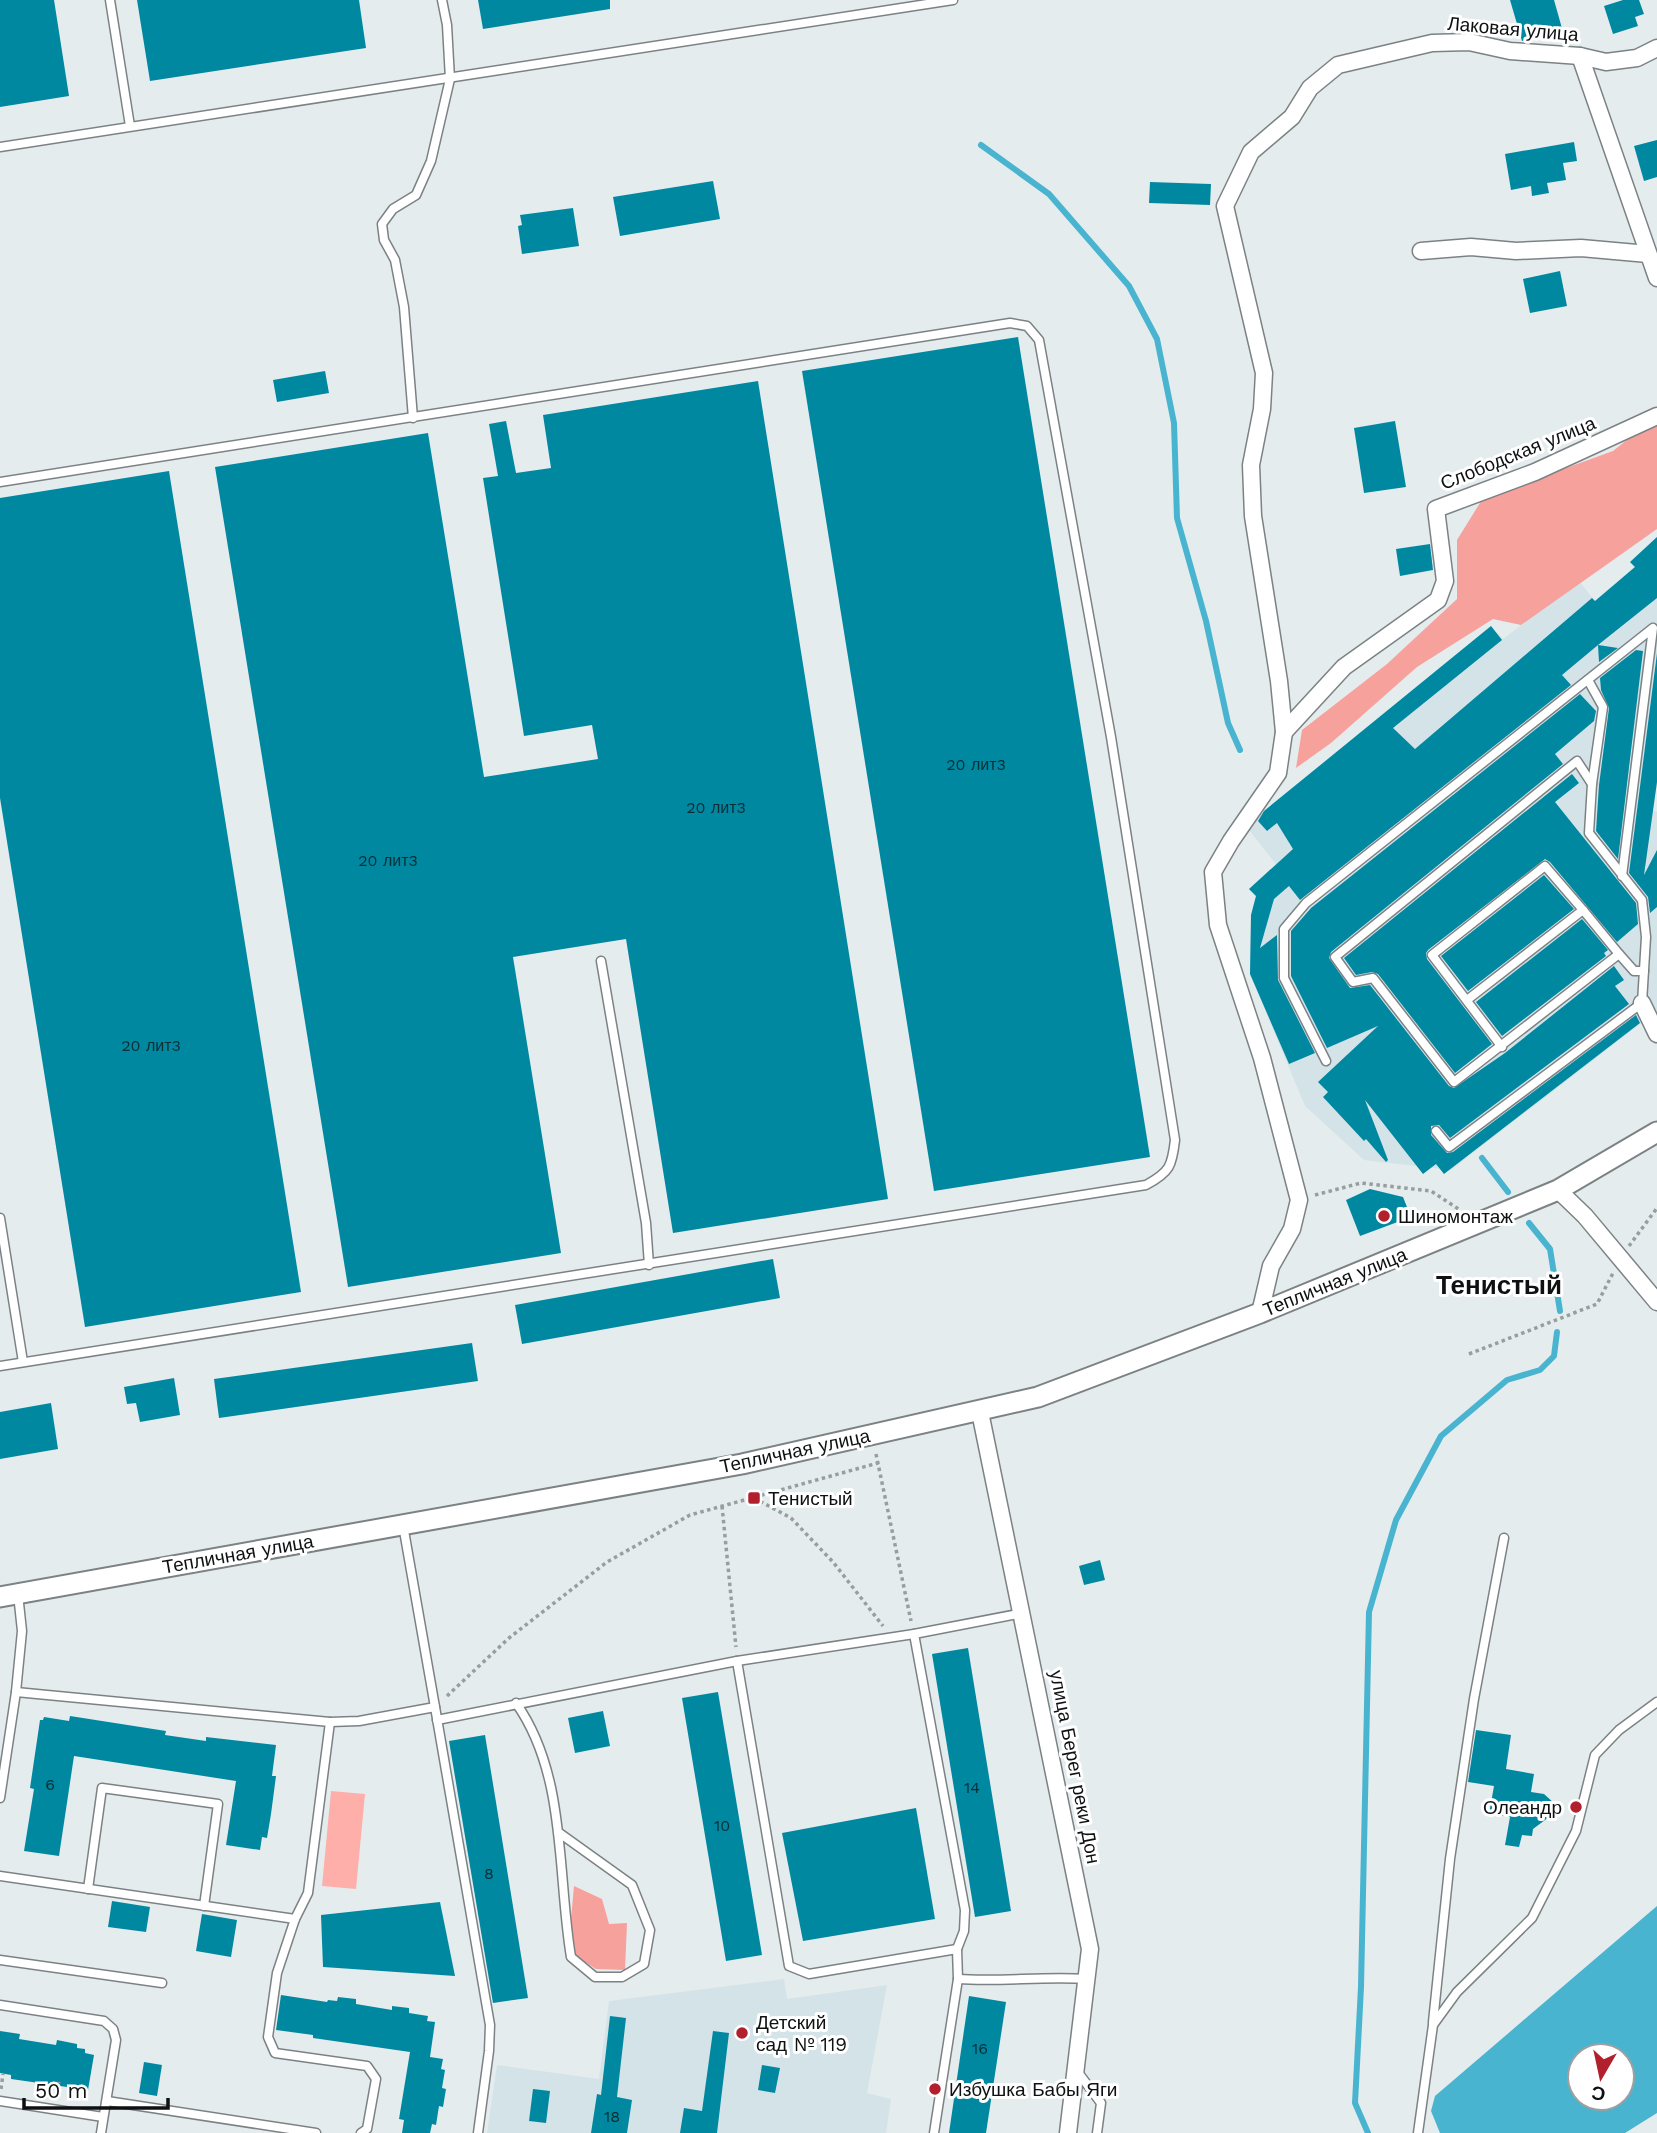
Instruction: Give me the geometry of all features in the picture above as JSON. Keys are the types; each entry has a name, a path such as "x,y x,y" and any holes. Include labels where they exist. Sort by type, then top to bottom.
{"street":[{"name":"Лаковая улица","path":"1283,732 1279,681 1253,516 1251,465 1262,409 1264,373 1225,206 1251,152 1292,117 1310,88 1338,65 1432,43 1469,42 1510,51 1580,56 1606,62 1637,58 1657,48"},
{"path":"1580,56 1657,278"},
{"path":"1420,251 1471,247 1516,251 1581,248 1648,254"},
{"name":"Слободская улица","path":"1283,732 1344,667 1438,600 1445,581 1436,509 1535,472 1657,416"},
{"path":"1260,1313 1271,1266 1292,1229 1299,1199 1262,1058 1218,925 1213,872 1278,773 1283,732"},
{"path":"1642,1003 1657,1034"},
{"name":"Тепличная улица","path":"9,1595 742,1464 1038,1398 1260,1313 1558,1190 1657,1132"},
{"path":"1558,1190 1603,1237 1657,1302"},
{"name":"улица Берег реки Дон","path":"980,1412 1090,1949 1068,2133"}],"lane":[{"path":"110,0 130,126"},
{"path":"413,418 404,307 395,260 384,240 382,224 393,209 416,195 431,161 450,79 447,25 442,0"},
{"path":"0,147 953,0"},
{"path":"0,482 1010,323 1027,326 1039,340 1111,737 1175,1140 1173,1162 1162,1176 1146,1185 0,1366"},
{"path":"1326,1061 1284,978 1284,929 1306,903 1653,628 1622,876"},
{"path":"1436,1131 1449,1147 1642,1003 1646,937 1642,900 1589,833 1592,784 1603,707 1588,680"},
{"path":"1592,784 1577,761 1335,957 1353,982 1373,978 1454,1082 1619,954"},
{"path":"1502,1047 1432,956 1545,866 1634,971 1644,971"},
{"path":"1467,1000 1583,910"},
{"path":"601,961 646,1223 649,1265"},
{"path":"0,1218 23,1362"},
{"path":"403,1525 490,2025 478,2133"},
{"path":"1418,2133 1433,2025 1450,1859 1474,1699 1504,1538"},
{"path":"0,1798 22,1632 9,1595"},
{"path":"437,1720 737,1661 914,1634 1023,1613"},
{"path":"914,1634 965,1910 964,1931 957,1949 958,1979 934,2133"},
{"path":"737,1661 789,1966 809,1974 957,1949"},
{"path":"16,1692 330,1722 359,1721 435,1707"},
{"path":"1433,2025 1457,1992 1531,1917 1576,1831 1595,1755 1619,1730 1657,1702"},
{"path":"516,1703 531,1724 549,1782 558,1832 571,1957 595,1977 622,1977 644,1964 650,1930 632,1885 558,1832"},
{"path":"330,1722 308,1893 295,1919 277,1973 268,2037 275,2053 367,2066 376,2079 367,2129 361,2133"},
{"path":"88,1889 102,1788 218,1804 204,1906"},
{"path":"0,1877 295,1919"},
{"path":"0,1960 162,1983"},
{"path":"958,1979 979,1981 1053,1976 1088,1979"},
{"path":"0,2005 104,2021 113,2029 116,2040 101,2133"},
{"path":"1077,2071 1101,2103 1097,2133"},
{"path":"0,2101 103,2117"},
{"path":"107,2101 316,2133"}],"path":[{"path":"1299,1199 1360,1183 1431,1191 1480,1223"},
{"path":"1469,1354 1564,1317"},
{"path":"873,1434 914,1634"},
{"path":"435,1707 509,1638 607,1562 690,1515 878,1463"},
{"path":"754,1498 791,1518 833,1562 884,1628"},
{"path":"722,1506 737,1661"},
{"path":"0,2095 3,2074"}],"shaded area":[{"path":"1657,416 1657,529 1521,625 1493,619 1417,667 1331,743 1296,768 1302,730 1387,664 1457,599 1457,540 1483,498 1613,451"},
{"path":"1657,537 1657,782 1653,810 1657,812 1657,1011 1451,1170 1364,1160 1305,1106 1250,974 1251,915 1256,896 1249,889 1276,864 1246,826 1491,626 1503,639 1579,581 1595,601 1634,567 1630,562"},
{"path":"331,1791 365,1794 356,1889 322,1886"},
{"path":"574,1886 602,1899 609,1924 627,1923 625,1970 596,1969 574,1955 571,1919"},
{"name":"Детский сад № 119","path":"784,1979 787,1999 887,1985 867,2093 891,2099 886,2133 487,2133 497,2065 599,2079 609,2001"}],"water":[{"path":"1657,1906 1657,2113 1625,2133 1440,2133 1431,2111 1435,2096"}],"building":[{"path":"0,0 54,0 69,96 0,107"},
{"path":"137,0 359,0 366,48 150,81"},
{"path":"478,0 610,0 610,9 483,29"},
{"path":"1510,0 1554,0 1563,32 1522,41"},
{"path":"1623,0 1639,0 1644,14 1635,17 1638,26 1613,34 1604,6"},
{"path":"1657,140 1657,177 1644,181 1634,146"},
{"path":"1574,142 1577,161 1563,163 1566,180 1547,183 1549,193 1532,196 1531,186 1511,190 1505,154"},
{"path":"713,181 720,219 620,236 613,197"},
{"path":"1150,182 1211,184 1210,205 1149,203"},
{"path":"573,208 579,246 522,254 518,226 522,225 520,215"},
{"path":"1560,271 1567,306 1530,313 1523,279"},
{"path":"1018,337 1150,1157 934,1191 802,371"},
{"path":"325,371 329,393 277,402 273,380"},
{"path":"758,381 888,1199 673,1233 626,939 513,957 561,1253 348,1287 215,467 428,433 484,777 598,759 592,725 524,736 483,478 498,476 489,424 506,421 516,473 551,468 543,415"},
{"path":"1395,421 1406,487 1364,493 1354,428"},
{"path":"169,471 301,1292 85,1327 0,798 0,498"},
{"path":"1657,537 1657,598 1562,675 1571,685 1300,900 1289,886 1274,899 1260,948 1277,935 1278,980 1315,1053 1289,1064 1250,974 1251,915 1256,896 1249,889 1293,849 1277,823 1267,831 1258,821 1264,811 1491,626 1502,640 1393,728 1415,749 1592,598 1595,601 1635,567 1630,562"},
{"path":"1430,544 1433,570 1400,576 1396,549"},
{"path":"1598,645 1618,648 1599,662"},
{"path":"1636,650 1643,651 1618,859 1596,831 1609,708 1601,690 1600,678"},
{"path":"1657,653 1657,782 1644,875 1657,850 1657,907 1650,913 1648,897 1629,873"},
{"path":"1580,694 1596,711 1594,721 1555,754 1563,764 1331,952 1329,958 1350,988 1370,985 1449,1086 1454,1088 1505,1053 1614,966 1624,980 1615,986 1629,1004 1450,1138 1439,1125 1431,1126 1431,1135 1447,1153 1453,1152 1636,1015 1640,1023 1444,1174 1436,1164 1423,1174 1365,1100 1388,1160 1386,1162 1323,1097 1328,1092 1318,1082 1378,1026 1327,1048 1291,976 1291,931 1311,908"},
{"path":"1572,774 1579,783 1555,802 1636,903 1638,924 1617,942 1545,859 1428,950 1427,959 1492,1044 1455,1073 1378,974 1372,972 1356,975 1344,958"},
{"path":"1544,875 1574,909 1468,991 1441,956"},
{"path":"1582,919 1608,950 1604,953 1606,956 1502,1036 1476,1002"},
{"path":"1370,1189 1403,1197 1411,1217 1360,1236 1346,1200"},
{"path":"773,1259 780,1298 522,1344 515,1305"},
{"path":"472,1343 478,1381 219,1418 214,1379"},
{"path":"174,1378 180,1415 140,1422 136,1403 127,1404 124,1387"},
{"path":"51,1403 58,1449 0,1459 0,1412"},
{"path":"1100,1560 1105,1580 1084,1585 1079,1566"},
{"path":"968,1648 1011,1911 975,1917 932,1654"},
{"path":"718,1692 762,1955 726,1961 682,1698"},
{"path":"603,1711 610,1746 575,1753 568,1718"},
{"path":"70,1716 166,1731 165,1735 206,1741 206,1737 276,1745 272,1776 276,1776 271,1814 267,1838 262,1837 260,1850 226,1845 236,1781 74,1756 59,1856 24,1851 34,1789 30,1788 40,1720 44,1717 69,1721"},
{"path":"1476,1730 1511,1735 1506,1769 1534,1774 1531,1792 1544,1794 1555,1804 1553,1814 1533,1829 1532,1836 1522,1835 1519,1847 1505,1845 1510,1817 1489,1814 1494,1786 1468,1782"},
{"path":"485,1735 528,1998 493,2003 449,1741"},
{"path":"916,1808 935,1919 803,1941 782,1833"},
{"path":"112,1901 150,1907 146,1932 108,1927"},
{"path":"440,1902 455,1976 323,1967 321,1915"},
{"path":"202,1914 237,1920 231,1957 196,1951"},
{"path":"281,1995 327,2002 337,2001 338,1997 356,1999 356,2004 392,2010 392,2006 409,2008 409,2013 428,2016 427,2021 435,2022 430,2057 443,2059 441,2069 445,2070 442,2088 446,2089 443,2107 439,2106 436,2125 432,2124 430,2133 402,2133 404,2120 399,2119 410,2052 276,2030"},
{"path":"969,1996 1006,2002 986,2133 949,2133"},
{"path":"610,2016 626,2018 617,2097 632,2100 627,2133 591,2133 597,2094 601,2095"},
{"path":"0,2031 20,2034 19,2039 56,2045 57,2040 77,2044 77,2048 85,2049 85,2053 94,2055 88,2090 11,2079 11,2075 0,2073"},
{"path":"713,2031 729,2033 717,2133 680,2133 684,2108 702,2111"},
{"path":"144,2062 162,2065 157,2096 139,2093"},
{"path":"762,2065 780,2068 775,2093 758,2090"},
{"path":"533,2089 550,2091 546,2123 529,2121"}],"waterway":[{"path":"981,145 1049,194 1129,286 1157,339 1174,423 1177,518 1206,621 1228,723 1240,750"},
{"path":"1482,1158 1508,1192"},
{"path":"1529,1223 1550,1249 1560,1311"},
{"path":"1368,2133 1355,2103 1361,1987 1369,1612 1396,1520 1441,1436 1507,1380 1540,1370 1554,1356 1557,1332"}],"place":[{"name":"Шиномонтаж","path":"1384,1216"},
{"name":"Тенистый","path":"754,1498"},
{"name":"Олеандр","path":"1576,1807"},
{"name":"Детский сад № 119","path":"742,2033"},
{"name":"Избушка Бабы Яги","path":"935,2089"}],"district":[{"name":"Тенистый","path":"1499,1285"}]}
